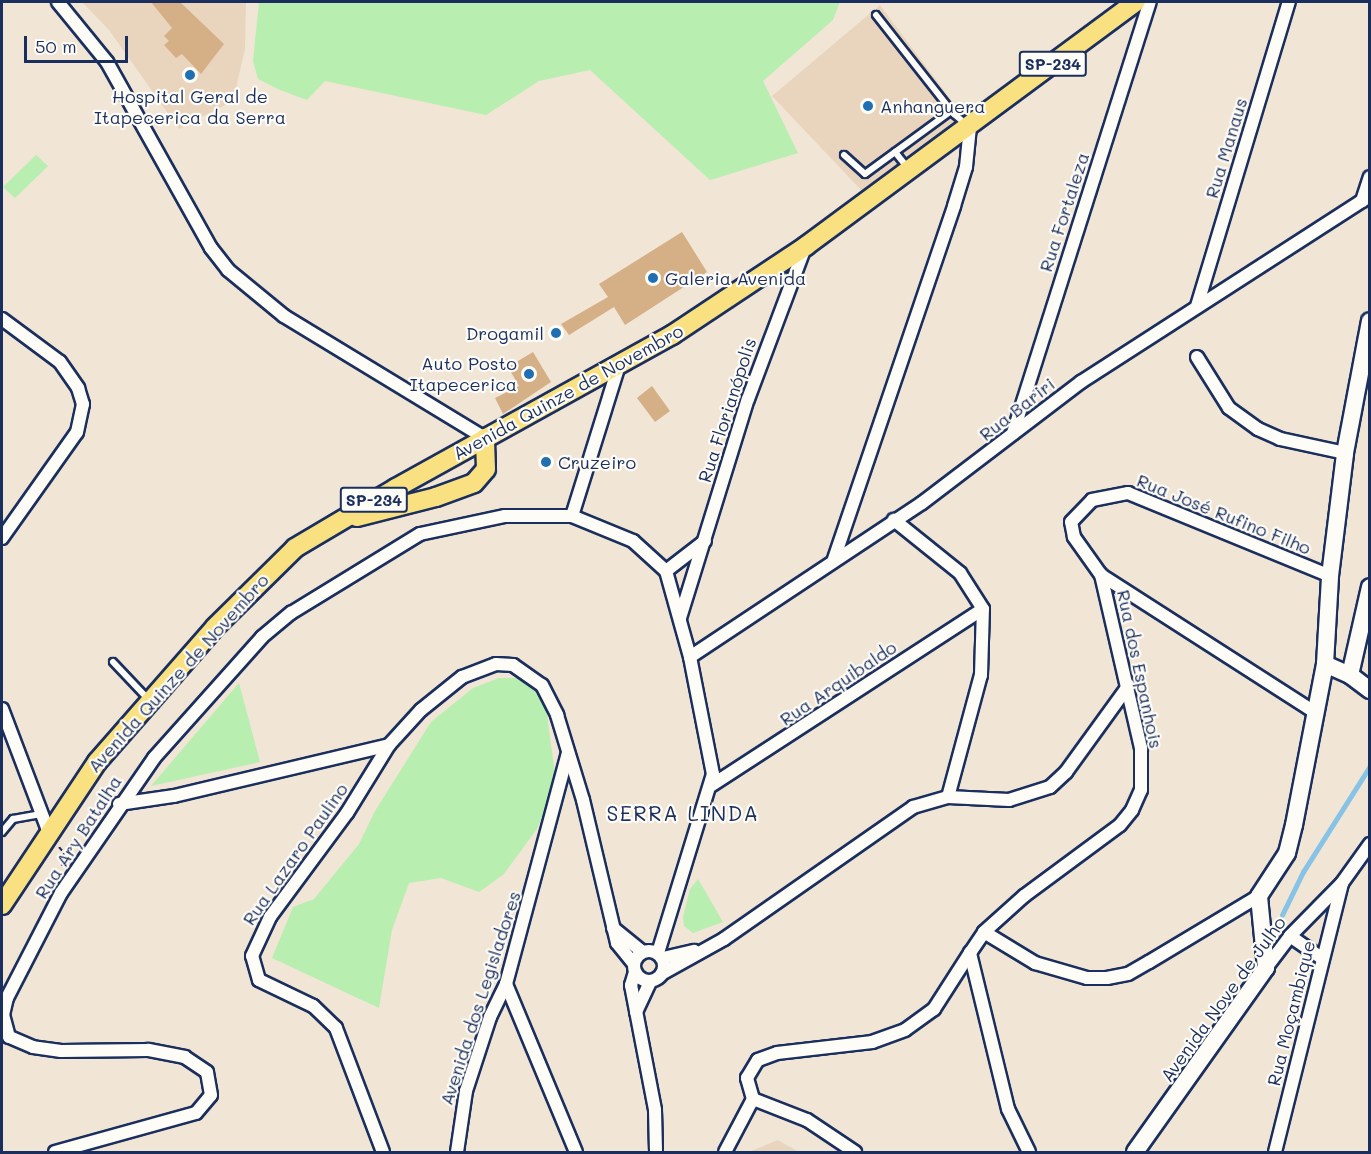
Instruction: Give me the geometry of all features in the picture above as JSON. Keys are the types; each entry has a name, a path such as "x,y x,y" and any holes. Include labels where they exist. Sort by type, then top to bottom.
{"main road":[{"name":"Avenida Quinze de Novembro","path":"45,836 97,762 149,701 264,576 295,548 338,521 485,438 618,368 806,246 970,127 1136,2"},
{"path":"1266,968 1259,896 1287,853 1316,713 1325,664 1330,576 1345,453 1370,321"},
{"path":"338,521 436,497 474,483 486,469 485,438"},
{"path":"1350,675 1370,587"},
{"path":"1325,664 1350,675 1370,690"},
{"name":"SP-234","path":"2,905 45,836"},
{"name":"Avenida Nove de Julho","path":"1135,1152 1266,968"}],"street":[{"path":"58,2 107,62 211,248 228,270 284,316 485,438"},
{"name":"Rua Fortaleza","path":"1013,433 1150,2"},
{"name":"Rua Manaus","path":"1197,306 1289,2"},
{"path":"834,559 954,206 966,167 970,127"},
{"path":"1366,199 1370,177"},
{"name":"Rua Bariri","path":"690,657 953,481 1082,382 1366,199"},
{"name":"Rua Florianópolis","path":"680,618 708,538 784,295 806,246"},
{"path":"777,264 784,295"},
{"path":"2,319 31,337 69,372 83,404 77,432 2,538"},
{"path":"1197,357 1229,408 1258,429 1280,439 1345,453"},
{"path":"572,516 618,368"},
{"name":"Rua José Rufino Filho","path":"1316,713 1101,575 1074,537 1071,522 1092,500 1128,493 1330,576"},
{"name":"Rua Ary Batalha","path":"55,1152 196,1113 211,1095 211,1082 207,1072 185,1057 148,1050 61,1051 5,1042 3,1015 7,998 62,893 119,804 187,717 254,645 291,613 420,534 515,514 572,516 633,541 666,571"},
{"path":"894,520 960,573 983,609 981,675 968,736 948,797"},
{"path":"656,1152 655,1110 631,985 634,968 653,953 674,911 712,785 711,749 690,657 666,571 708,538"},
{"name":"Rua dos Espanhois","path":"753,1099 747,1078 758,1060 777,1053 872,1042 898,1034 934,1009 984,932 1024,896 1103,841 1132,810 1143,769 1129,686 1101,575"},
{"name":"Rua Arquibaldo","path":"712,785 983,609"},
{"name":"Rua Lazaro Paulino","path":"383,1152 356,1072 336,1028 313,1006 259,980 252,956 270,917 346,813 389,745 447,687 462,677 496,664 513,665 542,685 569,752 617,943 634,968 650,982"},
{"path":"635,1013 650,982 709,948 913,807 948,797 1009,800 1050,787 1066,772 1129,686"},
{"path":"2,709 40,814 45,836"},
{"path":"119,804 174,796 389,745"},
{"name":"Avenida dos Legisladores","path":"457,1152 466,1091 490,1017 507,984 569,752"},
{"name":"Avenida Nove de Julho","path":"1266,968 1290,936 1342,883 1370,844"},
{"name":"Rua Moçambique","path":"1275,1152 1342,883"},
{"path":"984,932 1035,963 1087,978 1107,978 1128,974 1259,896"},
{"path":"613,928 653,953 663,973"},
{"path":"1290,936 1323,959"},
{"path":"653,953 709,948"},
{"path":"970,953 1005,1099 1029,1152"},
{"path":"507,984 576,1152"},
{"path":"725,1152 753,1099 807,1120 855,1152"}],"lane":[{"path":"876,15 951,111 970,127"},
{"path":"844,155 862,174 951,111"},
{"path":"895,152 909,170"},
{"path":"113,662 149,701"},
{"path":"2,832 13,819 40,814"}],"path":[{"path":"45,836 63,850 62,893"}],"shaded area":[{"name":"Hospital Geral de Itapecerica da Serra","path":"82,2 246,2 245,49 233,101 179,129 109,30"},
{"name":"Anhanguera","path":"880,5 963,116 862,191 772,96"},
{"path":"778,1140 799,1152 749,1152"}],"green space":[{"path":"259,2 840,2 833,20 763,81 798,153 710,180 590,70 539,81 486,115 325,81 307,100 280,90 258,79 253,61"},
{"path":"36,155 48,166 15,198 3,187"},
{"path":"499,678 529,678 546,708 556,781 537,829 503,875 479,892 441,878 409,883 392,930 379,1008 272,958 293,907 314,899 359,844 375,811 431,722 473,688"},
{"path":"239,683 260,762 151,786"},
{"path":"698,879 723,922 693,933 684,926 683,917 690,889"}],"building":[{"path":"151,2 180,2 224,44 201,74 182,54 176,58 164,45 169,41 164,36 172,28"},
{"name":"Galeria Avenida","path":"682,232 707,272 625,325 614,307 569,335 561,324 608,297 599,284"},
{"name":"Auto Posto Itapecerica","path":"533,352 551,382 503,414 495,398 519,386 508,367"},
{"path":"652,386 670,411 655,422 637,398"}],"waterway":[{"path":"1282,915 1303,872 1370,766"}],"place":[{"name":"Hospital Geral de Itapecerica da Serra","path":"190,75"},
{"name":"Anhanguera","path":"868,106"},
{"name":"Galeria Avenida","path":"653,278"},
{"name":"Drogamil","path":"556,333"},
{"name":"Auto Posto Itapecerica","path":"529,374"},
{"name":"Cruzeiro","path":"546,462"}],"district":[{"name":"SERRA LINDA","path":"683,813"}]}
